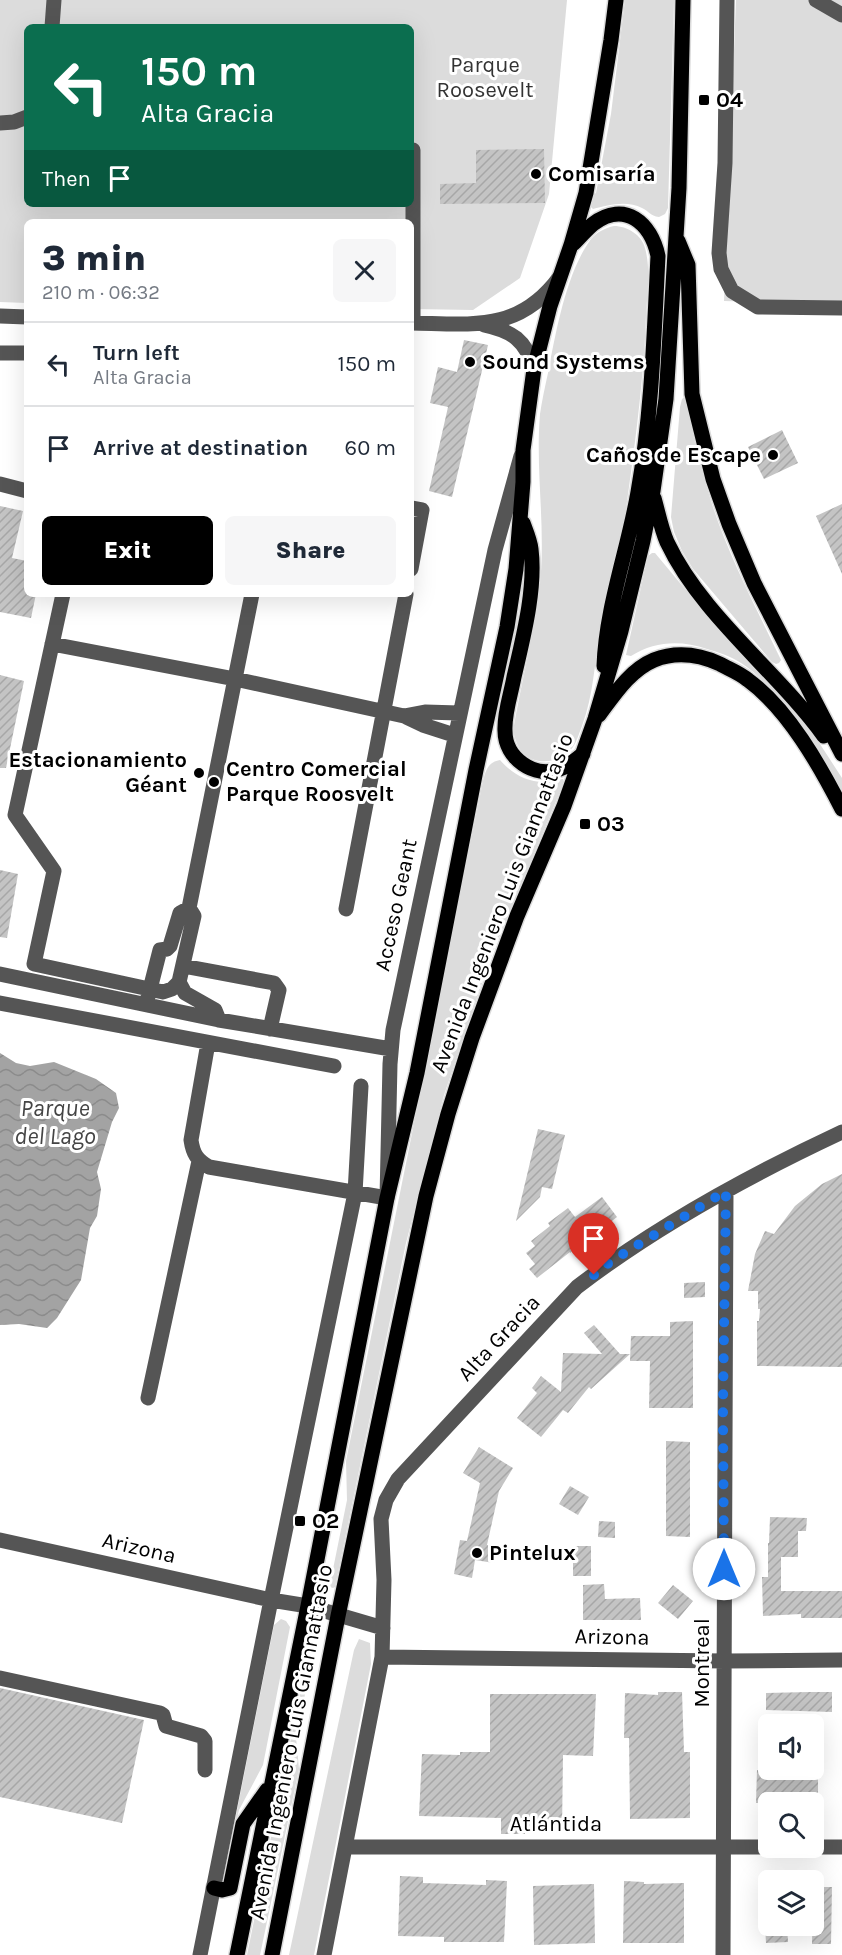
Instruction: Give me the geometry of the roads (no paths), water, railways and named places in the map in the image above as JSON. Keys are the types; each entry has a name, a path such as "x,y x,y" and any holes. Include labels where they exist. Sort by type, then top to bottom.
{"main road":[{"name":"Avenida Ingeniero Luis Giannattasio","path":"237,1955 308,1606 387,1198 417,1073 476,770 507,627 516,569 523,482 523,450 534,369 559,278 582,209 612,40 616,0"},
{"name":"Avenida Ingeniero Luis Giannattasio","path":"272,1955 338,1616 424,1206 448,1114 472,1038 499,962 564,806 595,719 626,608 653,491 666,399 679,188 683,0"},
{"path":"571,245 593,224 604,218 628,216 639,221 649,231 655,241 658,256 645,444 638,493 606,631 604,669 606,681"},
{"path":"675,236 688,265 692,394 713,478 729,524 754,583 842,754"},
{"path":"645,444 653,491 666,540 682,569 699,594 793,697 842,760"},
{"path":"520,514 531,548 531,583 507,709 504,730 506,743 511,753 520,762 538,771 559,770 584,753"},
{"path":"595,719 622,685 652,661 668,655 687,654 707,658 748,680 780,711 818,765 842,809"},
{"path":"214,1888 222,1890 230,1888 243,1824 271,1785"}],"street":[{"path":"52,24 54,0"},
{"path":"727,0 725,164 719,253 721,269 732,291 758,307 842,308"},
{"path":"816,0 842,15"},
{"path":"0,123 24,118"},
{"path":"414,323 481,324 508,319 519,314 548,293 559,278"},
{"path":"0,316 24,317"},
{"path":"481,324 499,328 520,341 526,347 534,369"},
{"path":"0,353 24,353"},
{"name":"Acceso Geant","path":"387,1198 391,1049 395,1019 495,550 523,450"},
{"path":"0,484 24,490"},
{"path":"414,508 422,510 414,553"},
{"path":"31,980 54,872 15,815 62,597"},
{"path":"34,964 163,992 172,989 179,982 194,916 189,908 251,597"},
{"path":"345,909 405,597"},
{"path":"52,644 235,679 404,716 454,735"},
{"path":"404,716 425,712 459,713"},
{"path":"146,1005 159,950 171,946 180,913 189,908"},
{"path":"183,966 274,983 279,990 270,1029"},
{"path":"0,974 219,1020 391,1049"},
{"path":"179,982 185,993 215,1011 219,1020"},
{"path":"0,1003 334,1066"},
{"path":"208,1043 191,1140 193,1152 199,1161 209,1167 387,1198"},
{"name":"Avenida Ingeniero Luis Giannattasio","path":"200,1955 355,1193 361,1086"},
{"name":"Alta Gracia","path":"383,1628 384,1580 381,1519 386,1500 398,1479 578,1287 610,1262 726,1191 784,1159 842,1132"},
{"path":"148,1398 199,1161"},
{"name":"Montreal","path":"723,1955 725,1661 723,1407 726,1191"},
{"name":"Arizona","path":"0,1540 271,1600 308,1606 383,1628"},
{"path":"324,1955 382,1657 383,1628"},
{"name":"Arizona","path":"382,1657 842,1660"},
{"path":"0,1678 163,1714 166,1726 201,1736 205,1741 205,1770"},
{"name":"Atlántida","path":"345,1847 758,1847"},
{"path":"824,1847 842,1847"}],"water":[{"name":"Parque del Lago","path":"0,1053 16,1063 30,1066 54,1062 96,1079 116,1093 119,1108 112,1122 97,1172 101,1189 97,1216 90,1228 81,1280 57,1318 47,1328 19,1324 0,1325"}],"place":[{"name":"04","path":"704,100"},
{"name":"Comisaría","path":"536,174"},
{"name":"Sound Systems","path":"470,362"},
{"name":"Caños de Escape","path":"773,455"},
{"name":"Estacionamiento Géant","path":"199,773"},
{"name":"Centro Comercial Parque Roosvelt","path":"214,782"},
{"name":"03","path":"585,824"},
{"name":"02","path":"300,1521"},
{"name":"Pintelux","path":"477,1553"}],"park label":[{"name":"Parque Roosevelt","path":"485,78"}]}
